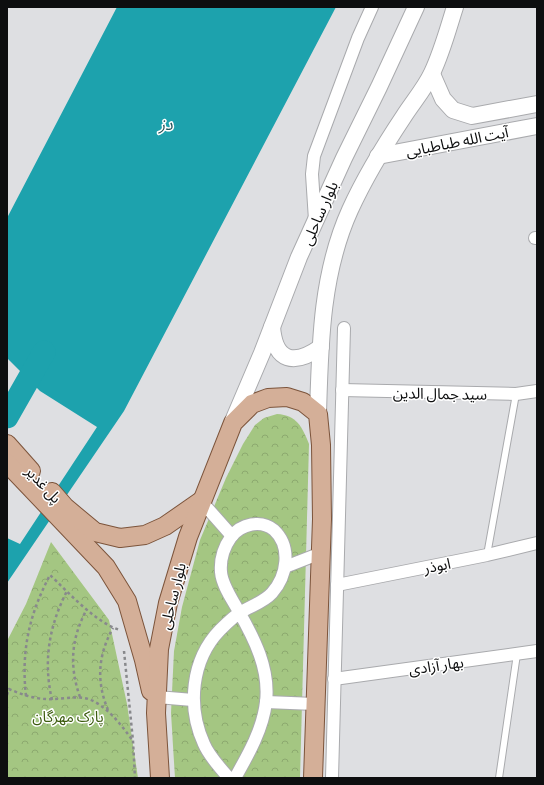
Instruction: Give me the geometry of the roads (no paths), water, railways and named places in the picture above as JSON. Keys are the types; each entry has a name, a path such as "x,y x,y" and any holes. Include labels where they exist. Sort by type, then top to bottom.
{"main road":[{"name":"بلوار ساحلی","path":"160,778 156,705 159,649 168,603 188,537 299,256 416,7"},
{"name":"بلوار ساحلی","path":"314,778 315,704 321,552 321,445 318,414 321,347 326,289 338,239 350,209 378,156 432,74 446,40 454,7"},
{"name":"آیت الله طباطبایی","path":"432,74 443,99 453,110 472,116 537,104"},
{"path":"472,116 468,126 472,135 476,138"},
{"name":"آیت الله طباطبایی","path":"378,156 537,126"},
{"path":"272,327 273,340 277,350 288,358 300,359 310,355 321,347"},
{"name":"بلوار ساحلی","path":"233,423 252,404 268,398 287,397 303,402 318,414"},
{"name":"پل غدیر","path":"7,444 61,511"},
{"name":"پل غدیر","path":"7,463 61,511"},
{"path":"61,511 96,532 120,538 145,535 165,526 201,501"},
{"path":"61,511 106,567 127,601 130,641 144,660 156,705"}],"street":[{"path":"315,220 312,174 314,156 358,38 372,7"},
{"path":"332,778 344,328"},
{"name":"سید جمال الدین","path":"342,390 516,394 537,391"},
{"path":"201,501 232,536"},
{"path":"229,778 204,745 197,722 194,700 196,677 203,654 219,631 240,613 271,595 280,583 285,567 285,550 280,538 274,530 265,524 256,523 242,528 232,536 225,547 222,559 221,573 226,588 240,613 262,659 267,679 266,702 260,724 250,751 236,778"},
{"name":"ابوذر","path":"337,585 487,555 537,543"},
{"path":"285,567 321,552"},
{"name":"بهار آزادی","path":"334,679 537,651"},
{"path":"156,705 194,700"},
{"path":"266,702 315,704"}],"lane":[{"path":"487,555 516,394"},
{"path":"499,778 517,654"}],"water":[{"name":"دز","path":"117,7 336,7 124,411 7,583 7,538 20,544 97,427 40,391 7,358 7,218"}],"waterway":[{"name":"دز","path":"7,417 44,352"}],"park label":[{"name":"پارک مهرگان","path":"68,716"}]}
